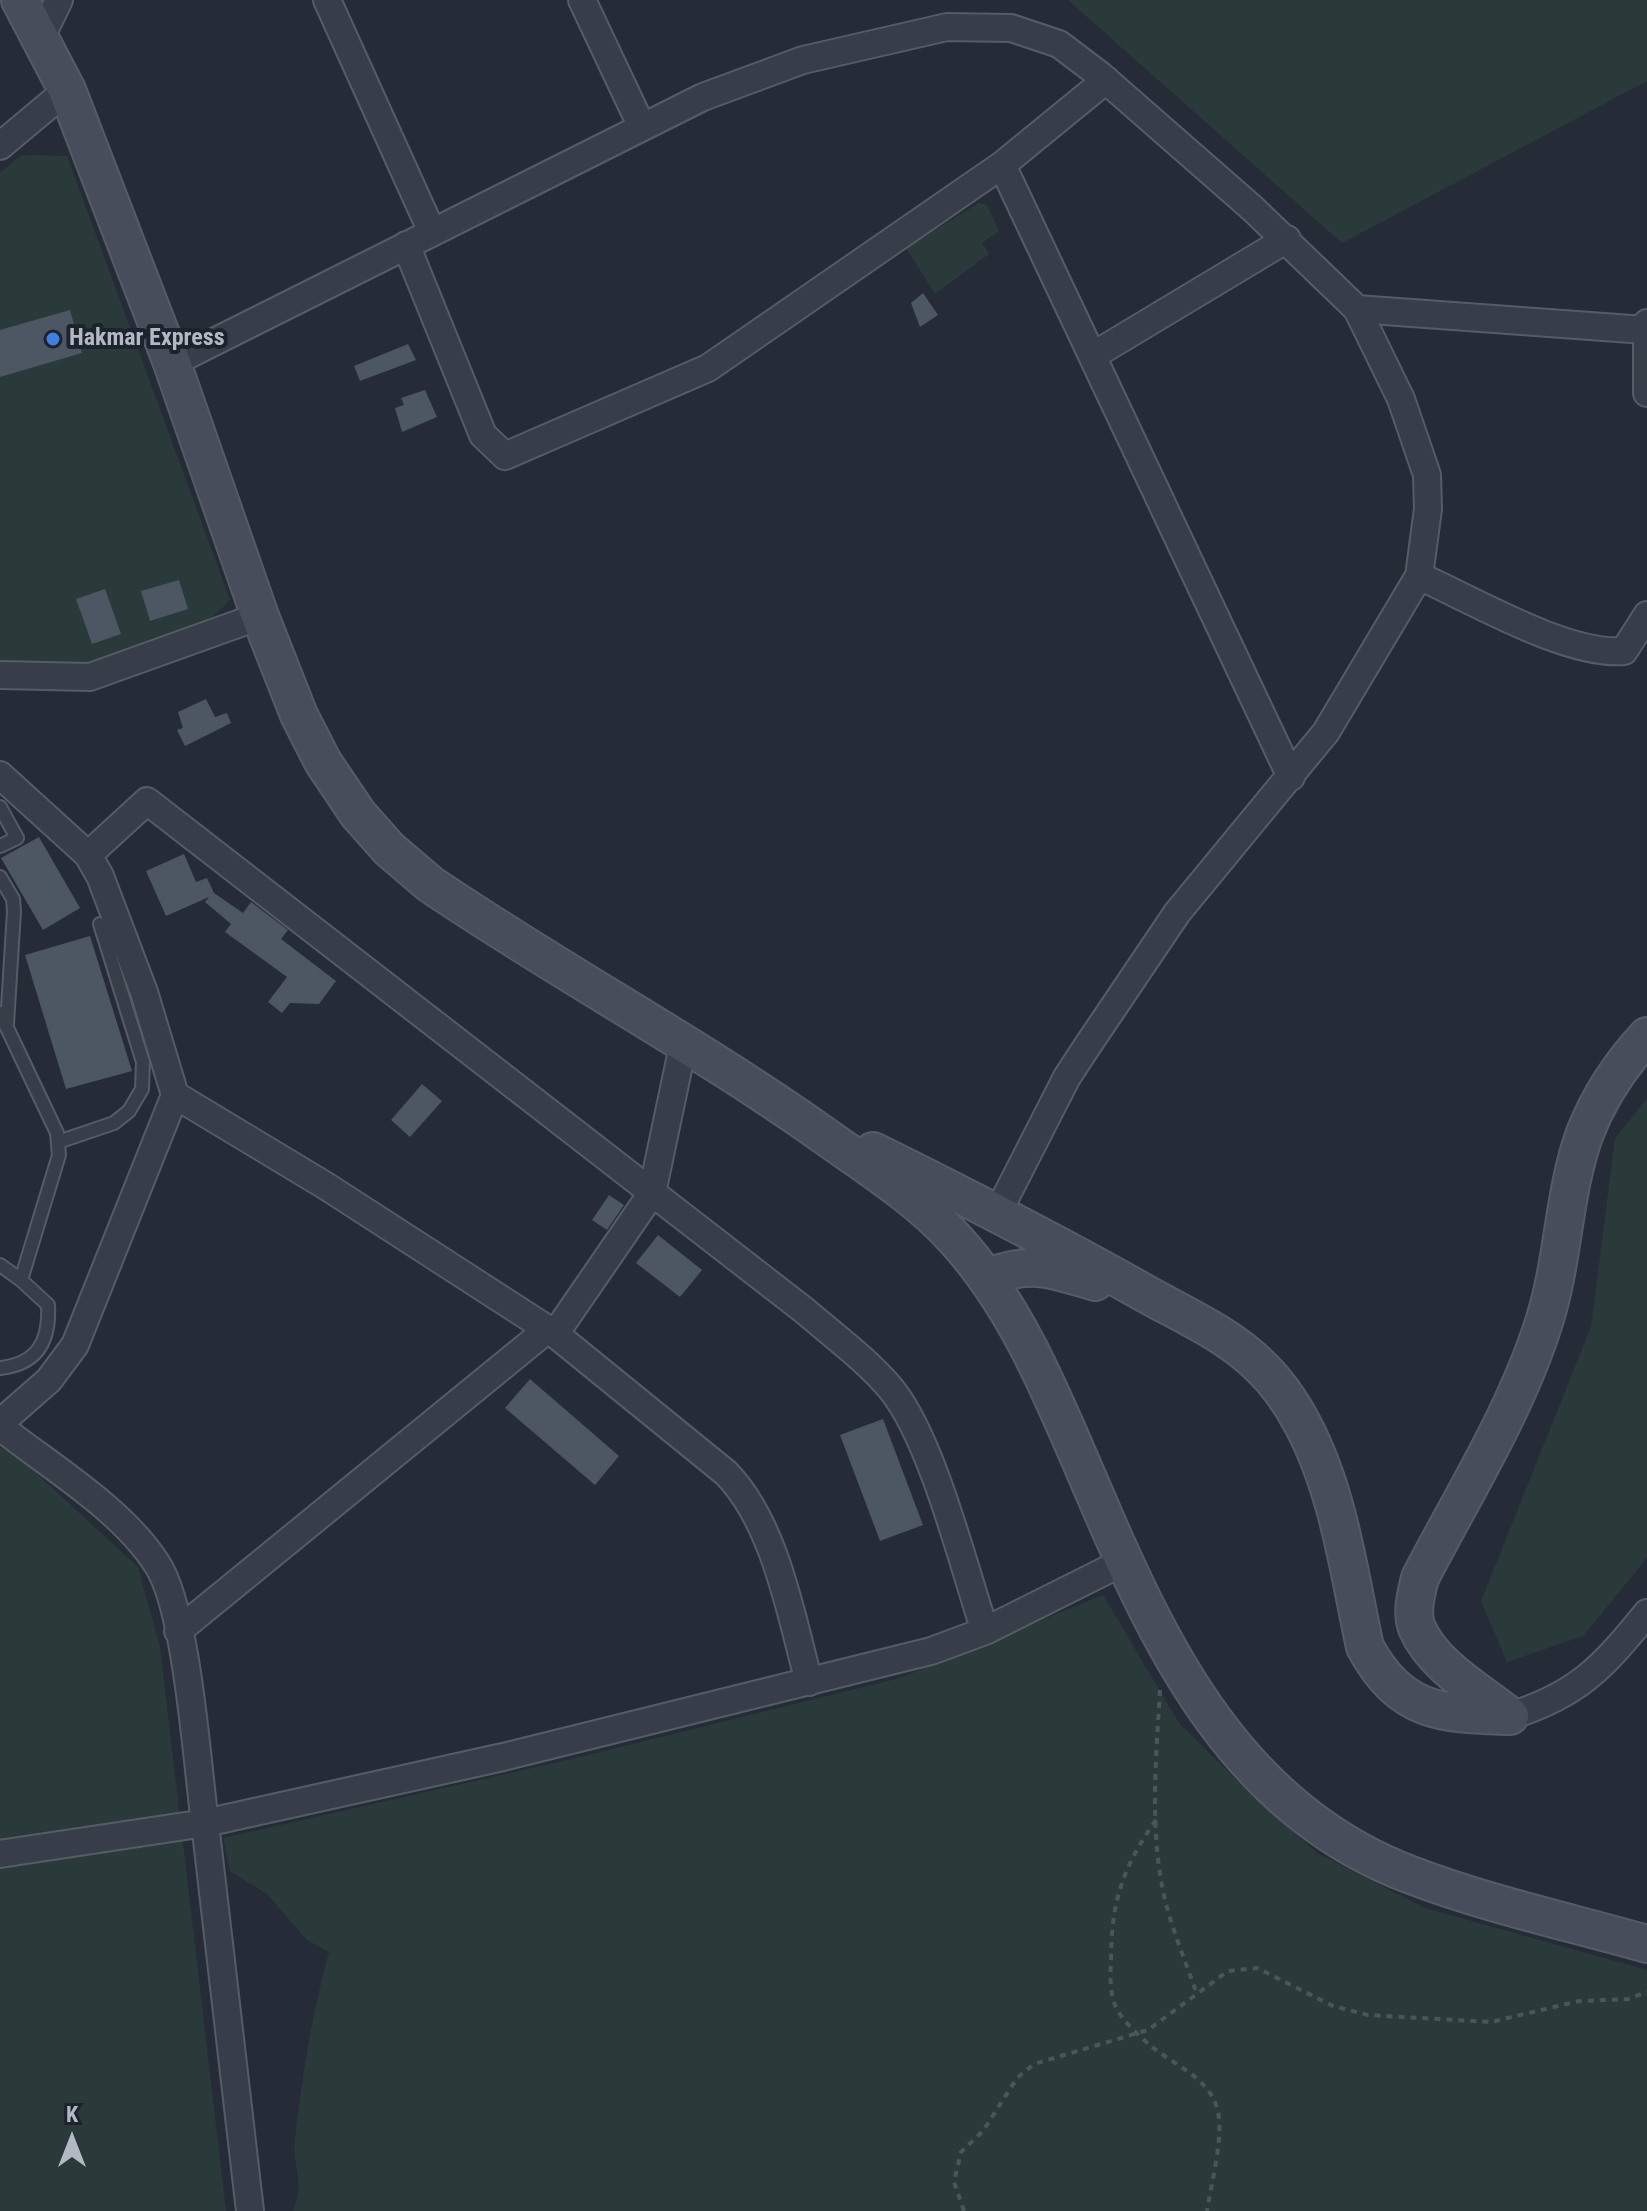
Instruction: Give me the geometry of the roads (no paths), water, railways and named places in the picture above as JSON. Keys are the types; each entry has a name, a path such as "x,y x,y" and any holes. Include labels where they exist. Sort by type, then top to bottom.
{"main road":[{"path":"20,0 67,90 172,363 260,616 299,715 323,762 358,814 389,849 430,884 482,919 684,1041 785,1108 915,1203 981,1268 1026,1344 1123,1562 1200,1705 1226,1738 1300,1812 1337,1837 1410,1875 1647,1944"},
{"path":"1510,1716 1431,1650 1416,1626 1414,1602 1420,1578 1525,1375 1544,1323 1560,1265 1585,1132 1623,1063 1647,1036"},
{"path":"785,1108 998,1212 1228,1340 1260,1365 1283,1392 1303,1424 1333,1502 1365,1647 1390,1684 1408,1699 1451,1714 1510,1716"},
{"path":"981,1268 1018,1241 1049,1241"},
{"path":"981,1268 1024,1265 1051,1269 1162,1302"}],"street":[{"path":"40,39 59,0"},
{"path":"327,0 432,232"},
{"path":"582,0 641,125"},
{"path":"172,363 641,125 703,97 803,60 947,27 1011,28 1059,44 1106,80 1287,239 1357,309 1401,399 1427,475 1428,509 1419,576 1326,732 1177,913 1088,1045 1067,1077 998,1212"},
{"path":"406,245 483,435 505,456 708,368 1002,165 1106,80"},
{"path":"0,146 67,90"},
{"path":"1002,165 1291,777"},
{"path":"1094,355 1287,239"},
{"path":"1357,309 1646,327 1647,393"},
{"path":"1419,576 1576,646 1604,653 1624,651 1647,615"},
{"path":"0,675 90,677 260,616"},
{"path":"0,775 88,855 100,876 144,992 175,1095 75,1345 49,1380 0,1425 116,1517 159,1565 178,1631 205,1823 250,2211"},
{"path":"88,855 147,801 805,1311 891,1390 909,1416 931,1470 985,1631"},
{"path":"178,1631 552,1332 652,1193 684,1041"},
{"path":"175,1095 326,1186 552,1332 743,1491 757,1515 785,1595 809,1682"},
{"path":"0,1854 205,1823 503,1757 931,1651 985,1631 1123,1562"},
{"path":"1510,1716 1577,1688 1612,1655 1647,1613"}],"lane":[{"path":"0,807 17,838 0,846"},
{"path":"0,877 13,899 14,911 3,1019 57,1133 58,1142 54,1176 21,1280"},
{"path":"58,1142 114,1123 129,1111 142,1089 143,1062 100,924"},
{"path":"0,1265 48,1305 45,1343 33,1359 18,1366 0,1368"}],"place":[{"name":"Hakmar Express","path":"53,339"}]}
